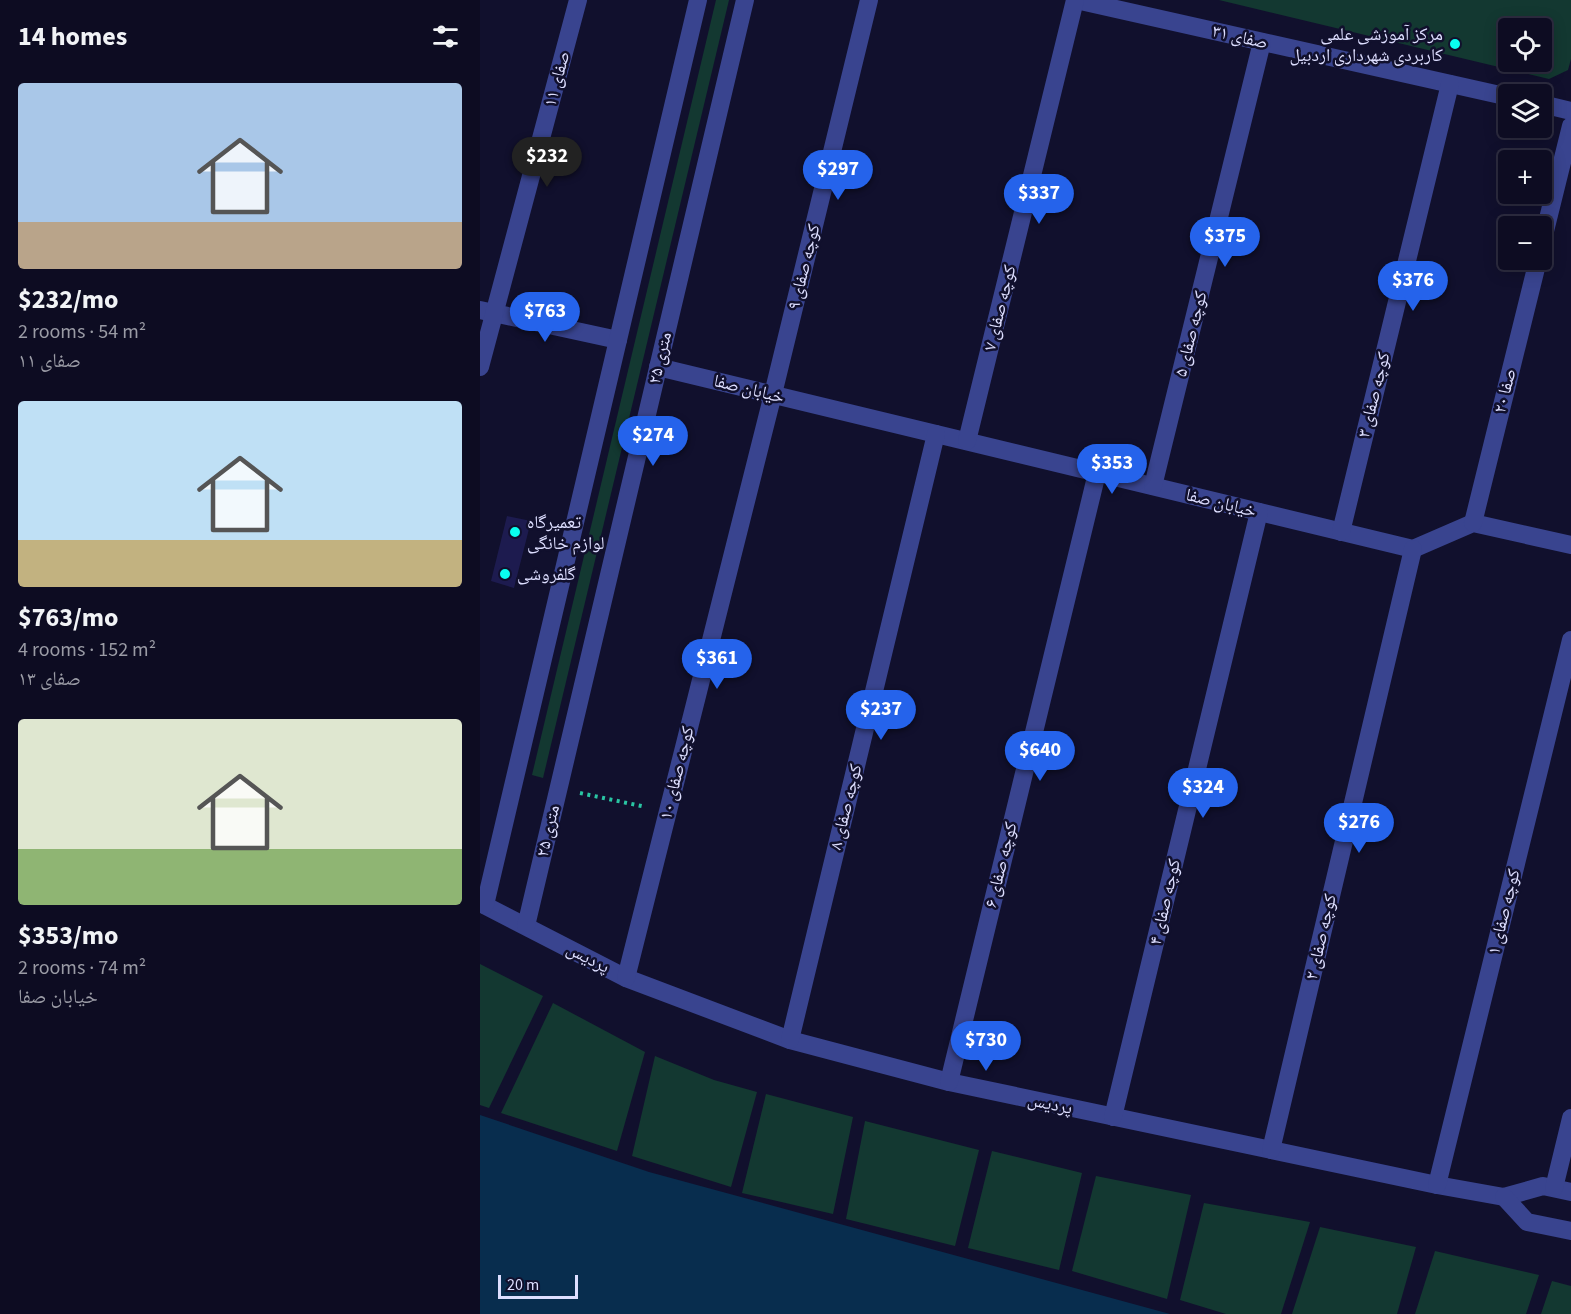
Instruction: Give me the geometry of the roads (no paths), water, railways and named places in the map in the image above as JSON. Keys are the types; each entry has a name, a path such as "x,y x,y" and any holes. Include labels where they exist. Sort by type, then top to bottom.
{"street":[{"name":"صفای ۱۱","path":"480,367 487,312 578,0"},
{"path":"482,904 698,0"},
{"name":"۲۵ متری","path":"526,926 745,0"},
{"name":"کوچه صفای ۹","path":"773,394 868,0"},
{"name":"صفای ۳۱","path":"1076,0 1498,95"},
{"name":"کوچه صفای ۷","path":"967,441 1076,0"},
{"name":"کوچه صفای ۵","path":"1154,486 1262,42"},
{"name":"کوچه صفای ۳","path":"1341,532 1450,84"},
{"path":"1552,106 1571,111"},
{"path":"1549,216 1571,126"},
{"name":"صفا ۲۰","path":"1473,522 1536,270"},
{"path":"487,312 618,340"},
{"name":"خیابان صفا","path":"658,367 1413,549"},
{"name":"کوچه صفای ۱۰","path":"626,978 773,394"},
{"name":"کوچه صفای ۸","path":"790,1040 936,434"},
{"name":"کوچه صفای ۶","path":"949,1082 1097,473"},
{"name":"کوچه صفای ۴","path":"1113,1117 1258,512"},
{"path":"1413,549 1473,522 1571,545"},
{"name":"کوچه صفای ۲","path":"1271,1150 1413,549"},
{"name":"کوچه صفای ۱","path":"1437,1185 1571,639"},
{"name":"پردیس","path":"482,904 626,978 790,1040 949,1082 1437,1185 1504,1197 1543,1186 1563,1190"},
{"path":"1563,1190 1571,1118"},
{"path":"1504,1197 1527,1222 1571,1231"}],"water":[{"path":"480,1115 649,1172 1170,1314 480,1314"}],"place":[{"name":"مرکز آموزشی علمی کاربردی شهرداری اردبیل","path":"1455,44"},
{"name":"تعمیرگاه لوازم خانگی","path":"515,532"},
{"name":"گلفروشی","path":"505,574"}]}
